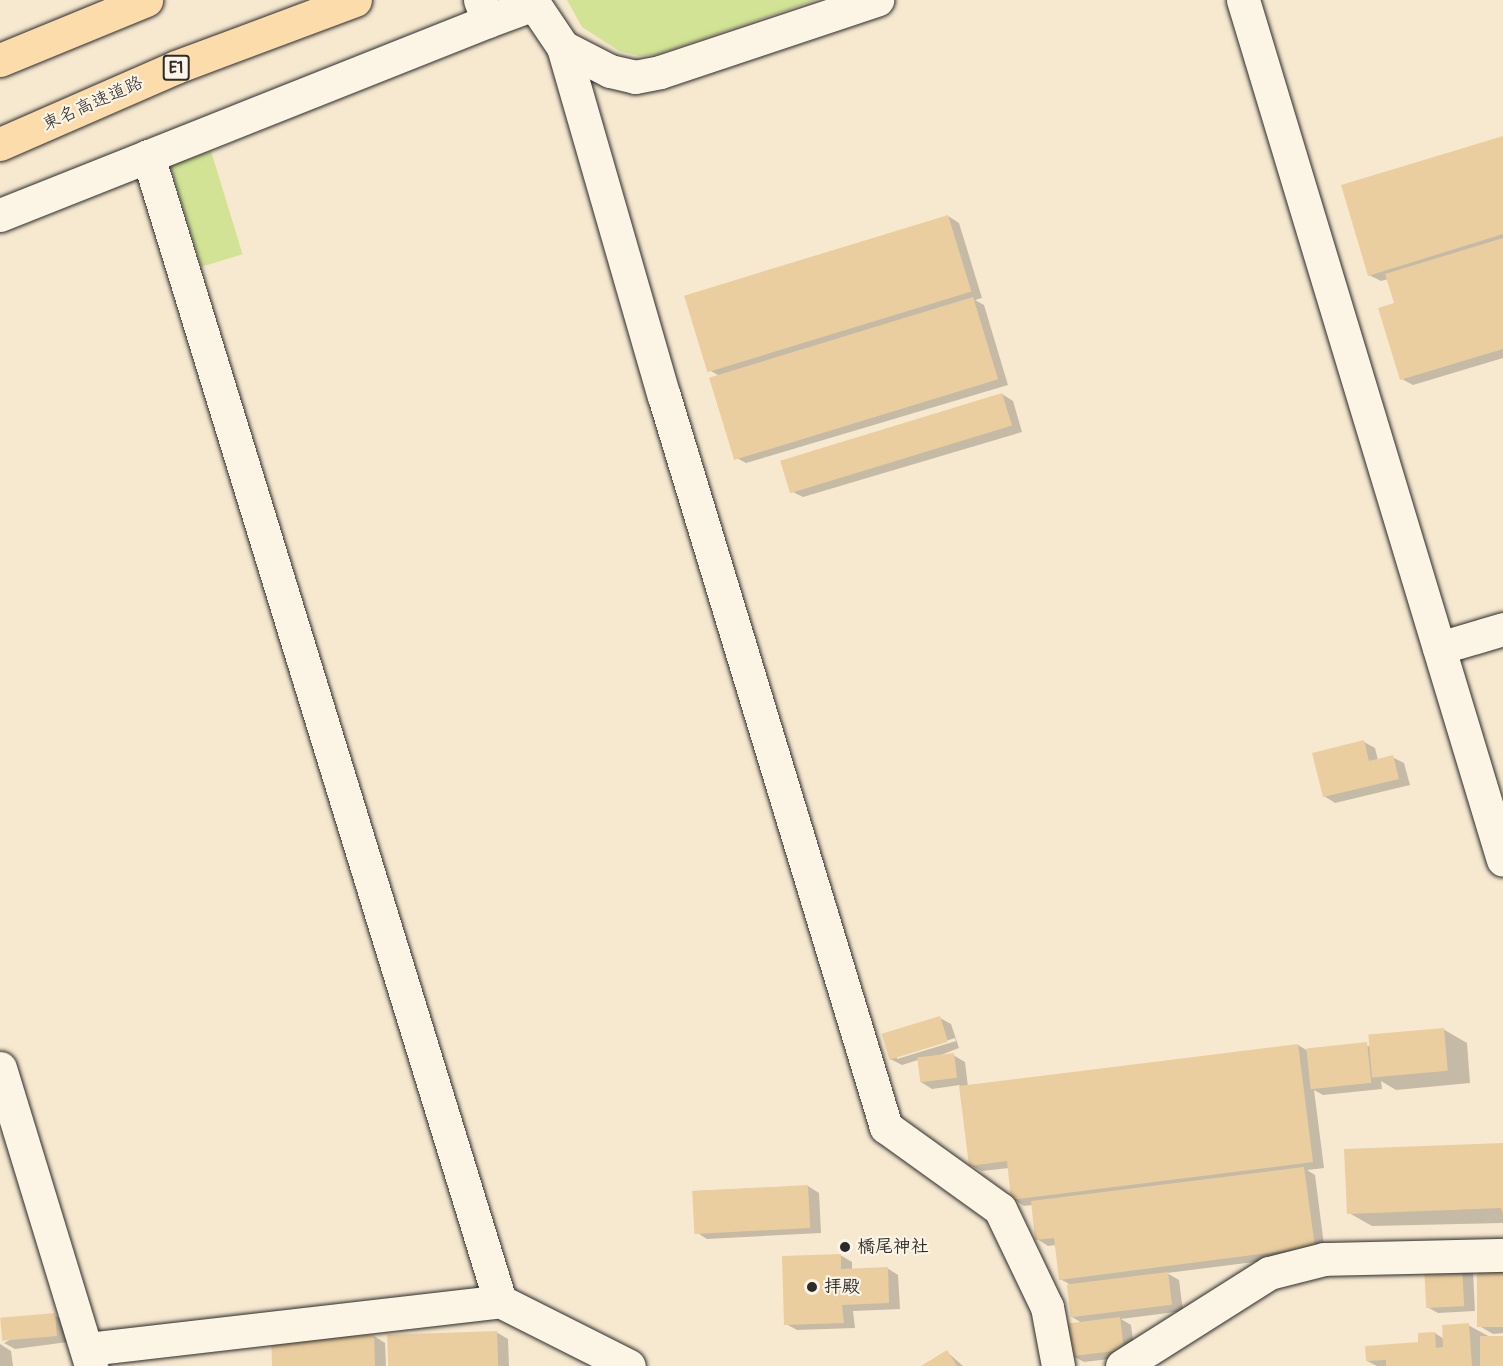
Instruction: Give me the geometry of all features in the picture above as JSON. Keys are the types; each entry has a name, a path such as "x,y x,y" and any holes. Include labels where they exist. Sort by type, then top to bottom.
{"highway":[{"path":"0,60 146,0"},
{"name":"東名高速道路","path":"0,144 176,67 355,0"}],"street":[{"path":"563,47 610,71 635,77 660,72 877,0"},
{"path":"1244,0 1503,860"},
{"path":"0,215 148,156 484,10 534,4 563,47 664,396 886,1127 1000,1209 1047,1307 1058,1366"},
{"path":"148,156 500,1301"},
{"path":"1439,648 1503,629"},
{"path":"0,1068 89,1357 500,1301 629,1366"},
{"path":"1122,1366 1269,1273 1323,1259 1503,1255"}],"green space":[{"path":"567,0 816,0 658,54 639,56 619,51 582,27"},
{"path":"211,151 243,254 201,267 170,164"}],"building":[{"path":"1503,136 1503,234 1368,276 1341,185"},
{"path":"948,215 971,292 707,372 684,296"},
{"path":"1503,238 1503,349 1400,380 1378,308 1394,303 1385,274"},
{"path":"973,297 998,379 734,460 709,378"},
{"path":"1002,393 1012,426 790,493 780,461"},
{"path":"1364,740 1369,761 1393,755 1399,779 1323,797 1312,753"},
{"path":"940,1016 948,1042 890,1060 882,1034"},
{"path":"1444,1028 1448,1071 1372,1077 1368,1035"},
{"path":"1367,1042 1371,1083 1311,1089 1306,1048"},
{"path":"1298,1044 1313,1162 1011,1200 1007,1161 969,1166 959,1086"},
{"path":"954,1053 957,1078 920,1082 917,1058"},
{"path":"1503,1143 1503,1215 1501,1208 1347,1214 1344,1149"},
{"path":"1304,1167 1315,1247 1059,1280 1054,1238 1035,1240 1031,1201"},
{"path":"808,1185 810,1228 694,1234 692,1191"},
{"name":"拝殿","path":"841,1254 841,1269 888,1267 889,1303 842,1305 844,1323 784,1325 782,1256"},
{"path":"1462,1265 1464,1306 1426,1308 1424,1267"},
{"path":"1477,1267 1503,1267 1503,1327 1477,1327"},
{"path":"1168,1272 1172,1305 1071,1317 1067,1284"},
{"path":"55,1313 57,1336 2,1341 0,1318"},
{"path":"1120,1317 1124,1350 1071,1356 1067,1323"},
{"path":"1469,1323 1472,1366 1386,1366 1386,1360 1366,1361 1365,1346 1418,1342 1418,1333 1435,1332 1436,1348 1443,1347 1442,1325"},
{"path":"497,1331 498,1366 388,1366 387,1335"},
{"path":"374,1335 375,1366 272,1366 271,1339"},
{"path":"1480,1336 1503,1336 1503,1366 1480,1366"},
{"path":"947,1350 957,1366 921,1366"}],"place":[{"name":"橋尾神社","path":"845,1247"},
{"name":"拝殿","path":"812,1287"}]}
